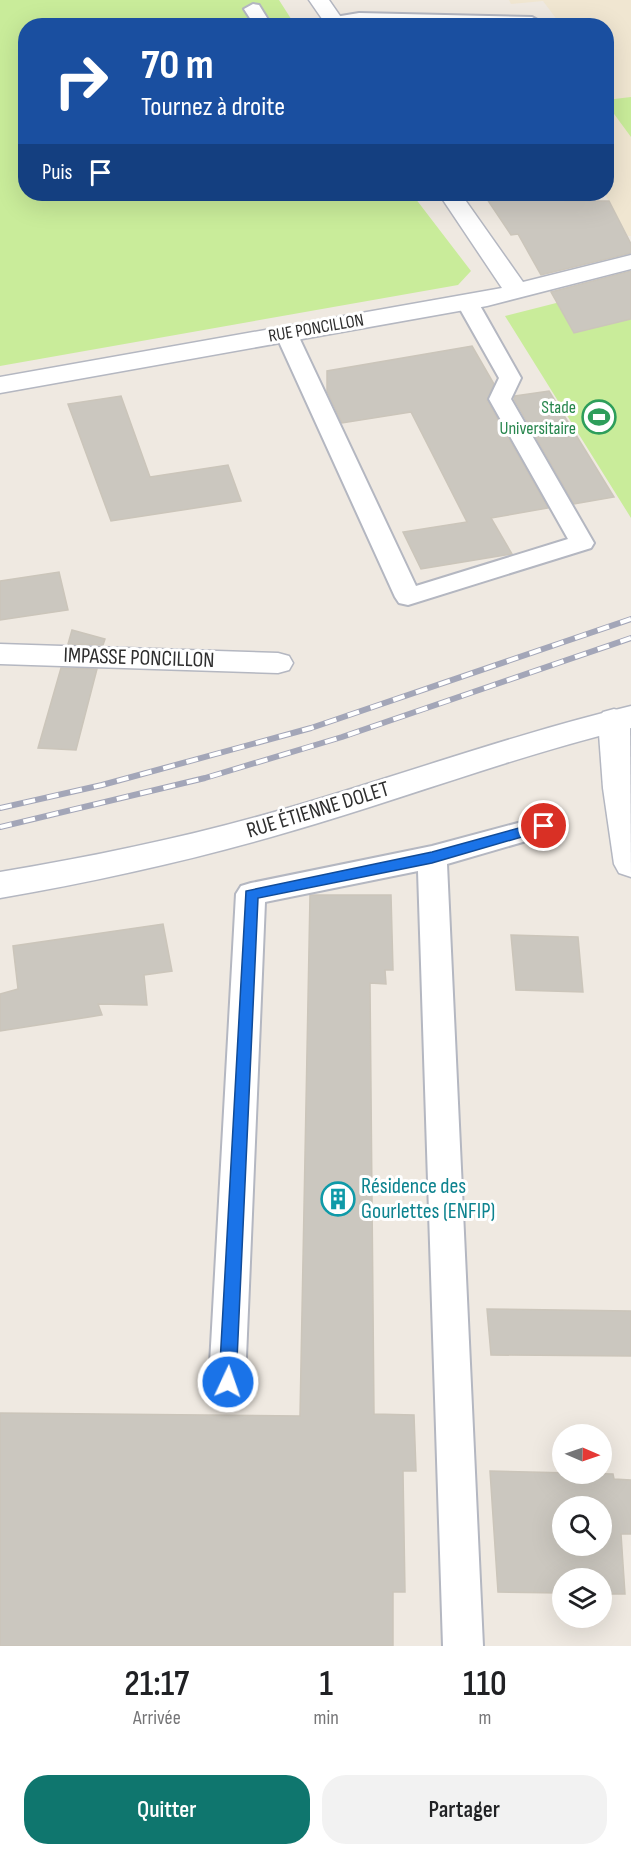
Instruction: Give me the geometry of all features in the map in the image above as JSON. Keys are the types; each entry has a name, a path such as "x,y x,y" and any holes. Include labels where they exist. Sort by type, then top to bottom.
{"street":[{"path":"319,0 332,18"},
{"path":"455,201 517,292"},
{"name":"RUE PONCILLON","path":"0,385 467,302 517,292 631,262"},
{"name":"IMPASSE PONCILLON","path":"0,654 278,663"},
{"path":"622,718 619,788 631,864"},
{"name":"RUE ÉTIENNE DOLET","path":"0,885 73,873 240,834 527,744 622,718"}],"lane":[{"path":"253,9 259,18"},
{"path":"286,333 408,597 582,543 500,399 510,378 467,302"},
{"path":"228,1382 251,894 432,857 544,826"},
{"path":"432,857 463,1646"}],"shaded area":[{"path":"509,0 631,0 631,236 628,236 609,201 614,201 614,18 556,18 543,1 511,4"}],"green space":[{"path":"0,0 279,0 291,18 18,18 18,201 417,201 471,271 458,285 0,366"},
{"path":"631,97 631,137 614,114 614,99"},
{"name":"Stade Universitaire","path":"631,284 631,518 505,316"}],"building":[{"path":"488,201 609,201 631,244 631,253 541,275 518,234 511,235"},
{"path":"631,271 631,319 574,333 551,292"},
{"path":"472,346 494,384 487,400 548,508 491,518 512,554 421,569 403,532 467,522 411,412 342,423 327,391 327,371"},
{"path":"549,391 614,497 574,504 514,399 515,396"},
{"path":"121,396 150,477 228,465 241,501 111,521 68,404"},
{"path":"59,572 68,610 0,620 0,581"},
{"path":"72,630 105,639 103,645 68,644"},
{"path":"61,668 97,669 76,750 38,748"},
{"name":"Résidence des Gourlettes (ENFIP)","path":"310,895 391,895 393,970 385,970 386,984 370,983 374,1414 414,1415 416,1471 403,1471 405,1592 393,1592 393,1646 0,1646 0,1413 300,1416"},
{"path":"163,924 172,971 144,975 147,1005 98,1004 102,1015 0,1031 0,994 18,989 13,946"},
{"path":"511,935 578,937 583,992 516,990"},
{"path":"487,1309 631,1311 631,1356 491,1355"},
{"path":"490,1471 552,1473 552,1484 612,1484 612,1474 614,1479 631,1480 631,1534 621,1534 625,1594 612,1594 612,1568 552,1568 552,1593 498,1592"}],"railway":[{"path":"0,808 102,785 311,728 631,619"},
{"path":"0,827 205,778 342,737 631,638"}],"place":[{"name":"Stade Universitaire","path":"599,417"},
{"name":"Résidence des Gourlettes (ENFIP)","path":"338,1199"}],"route":[{"path":"228,1382 251,894 432,857 544,826"}]}
